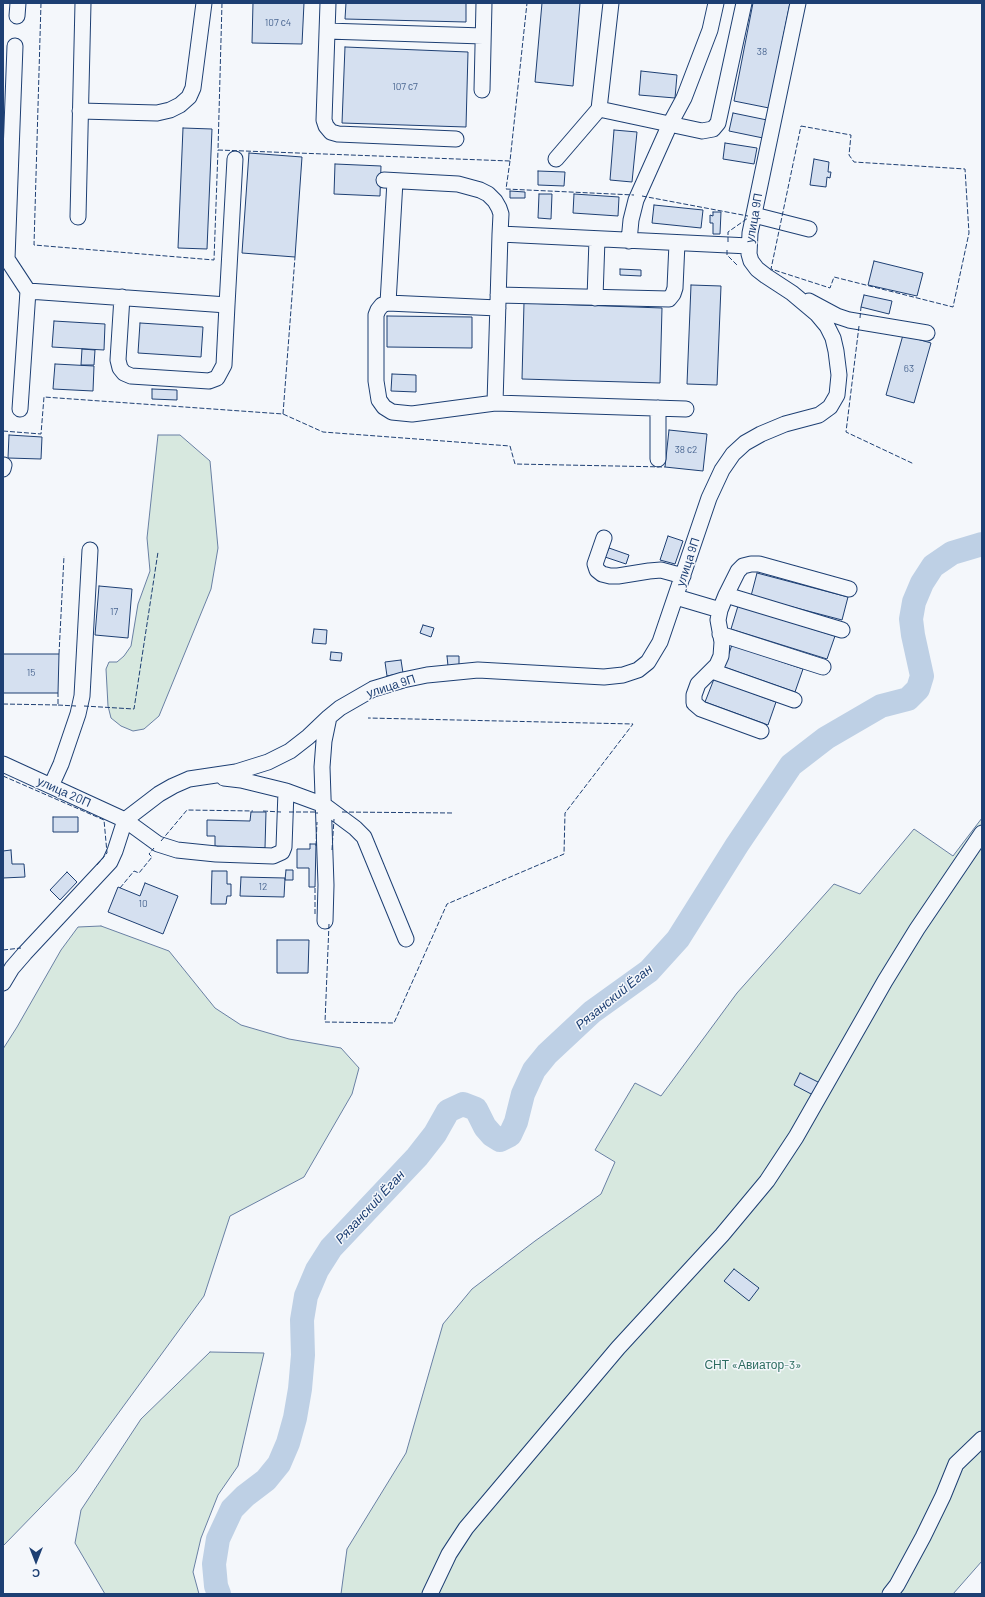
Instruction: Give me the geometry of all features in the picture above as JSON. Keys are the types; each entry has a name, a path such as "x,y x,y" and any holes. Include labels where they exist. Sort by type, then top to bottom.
{"street":[{"path":"78,217 83,3"},
{"path":"80,111 157,113 170,110 180,105 189,97 193,88 204,3"},
{"path":"328,3 324,120 326,126 331,132 338,134 456,140"},
{"path":"482,90 484,3"},
{"path":"556,159 599,109 611,3"},
{"path":"629,241 631,220 636,200 670,124 684,98 710,30 716,3"},
{"path":"599,109 702,131 713,129 718,123 744,3"},
{"name":"улица 9П","path":"125,820 159,794 189,779 236,772 268,762 290,751 340,708 373,689 427,675 478,670 587,677 623,675 638,670 648,662 655,652 676,597 709,498 722,470 733,454 745,443 761,434 785,424 819,415 830,408 837,395 839,375 836,351 833,338 827,326 817,314 792,293 757,269 751,261 749,246 754,215 798,3"},
{"path":"327,31 483,36"},
{"path":"15,46 5,258 28,291 20,409"},
{"path":"122,297 118,360 120,368 124,373 132,376 209,381 217,378 222,372 224,365 235,159"},
{"path":"388,303 390,181 458,184 480,190 488,194 495,201 501,214 495,403"},
{"path":"754,215 810,229"},
{"path":"500,234 749,246"},
{"path":"594,298 597,239"},
{"path":"677,243 676,288 669,299 594,298 388,303 382,305 376,315 376,386 379,400 384,407 392,412 412,414 495,403 686,409"},
{"path":"28,291 227,305"},
{"path":"792,293 837,316 849,320 927,333"},
{"path":"658,408 658,459"},
{"path":"604,538 595,564 597,570 602,574 618,576 661,570 683,576"},
{"path":"51,786 64,757 78,714 82,696 90,550"},
{"path":"761,731 701,709 697,706 694,700 696,688 700,681 712,671 717,665 721,656 722,648 718,620 720,610 738,571 743,566 759,564 849,589"},
{"path":"726,595 842,630"},
{"path":"676,597 720,610"},
{"path":"720,634 823,667"},
{"path":"712,671 794,700"},
{"path":"325,921 326,885 322,767 324,741 329,717"},
{"name":"улица 20П","path":"3,764 125,820 158,844 168,848 216,854 273,856 282,852 284,847 286,791"},
{"path":"206,776 241,780 286,791 324,805 355,828 364,837 406,939"},
{"path":"3,983 12,968 25,953 110,862 125,820"},
{"path":"430,1594 449,1554 470,1523 618,1348 722,1235 767,1180 796,1137 885,981 917,929 982,833"},
{"path":"890,1594 898,1585 944,1496 956,1464 982,1439"}],"green space":[{"path":"158,435 180,435 210,461 218,548 211,589 159,716 144,729 133,731 121,726 111,718 108,706 106,669 109,662 117,662 124,656 131,646 138,604 150,571 147,538"},
{"name":"СНТ «Авиатор-3»","path":"982,818 982,1561 953,1594 341,1594 347,1549 406,1453 443,1324 472,1289 535,1241 601,1194 615,1162 595,1150 635,1083 661,1096 737,993 834,884 860,894 914,829 953,856"},
{"path":"101,926 169,951 215,1008 241,1025 289,1039 341,1048 359,1068 352,1094 304,1177 230,1216 204,1296 76,1471 3,1546 3,1049 61,950 78,927"},
{"path":"210,1352 264,1353 238,1466 218,1495 201,1538 193,1572 199,1594 105,1594 75,1543 81,1510 141,1419"}],"building":[{"path":"253,3 304,3 302,44 252,43"},
{"path":"346,3 466,3 466,22 345,19"},
{"path":"542,3 580,3 573,86 535,82"},
{"path":"753,3 790,3 769,108 734,101"},
{"path":"345,47 468,52 466,127 342,123"},
{"path":"641,71 677,75 675,98 639,95"},
{"path":"733,113 767,120 763,138 729,131"},
{"path":"183,128 212,129 207,249 178,248"},
{"path":"614,130 637,132 632,182 610,180"},
{"path":"725,143 757,148 754,164 723,159"},
{"path":"249,153 302,157 295,257 242,253"},
{"path":"814,159 829,162 828,172 831,172 830,178 827,177 826,187 810,185"},
{"path":"335,164 381,166 380,196 334,194"},
{"path":"538,171 565,172 564,186 538,185"},
{"path":"510,191 525,192 525,198 510,198"},
{"path":"539,194 552,194 551,219 538,218"},
{"path":"574,194 619,197 618,216 573,213"},
{"path":"654,205 703,210 701,228 652,223"},
{"path":"713,212 721,212 720,234 713,234 713,223 710,223 710,215 713,216"},
{"path":"874,261 923,273 917,296 868,285"},
{"path":"620,269 641,270 641,276 620,275"},
{"path":"691,285 721,286 717,385 687,384"},
{"path":"864,295 892,301 889,314 861,307"},
{"path":"524,303 662,308 660,383 522,379"},
{"path":"387,316 472,317 472,348 387,347"},
{"path":"54,321 105,324 104,350 52,347"},
{"path":"140,323 203,327 201,357 138,353"},
{"path":"903,335 931,343 914,403 886,395"},
{"path":"82,349 95,350 94,365 81,365"},
{"path":"55,364 94,366 93,391 53,389"},
{"path":"392,374 416,375 416,392 391,391"},
{"path":"152,389 177,390 177,400 152,399"},
{"path":"669,430 707,434 703,471 665,467"},
{"path":"9,435 42,437 41,459 8,458"},
{"path":"668,536 683,541 675,564 660,560"},
{"path":"609,548 629,555 626,564 605,557"},
{"path":"757,573 848,597 842,620 751,596"},
{"path":"99,586 132,589 128,638 95,635"},
{"path":"738,606 835,636 827,659 731,629"},
{"path":"423,625 434,628 431,637 420,633"},
{"path":"314,629 327,630 326,644 312,643"},
{"path":"732,645 803,669 795,692 724,667"},
{"path":"331,652 342,653 341,661 330,660"},
{"path":"3,654 59,654 58,693 3,693"},
{"path":"447,656 459,656 459,666 448,666"},
{"path":"401,660 403,673 387,676 385,662"},
{"path":"714,679 776,702 768,725 705,702"},
{"path":"251,812 266,812 265,848 215,846 215,836 207,836 207,820 250,821"},
{"path":"53,817 78,817 78,832 53,832"},
{"path":"310,844 316,844 315,887 309,887 309,868 297,868 297,849 310,849"},
{"path":"11,850 12,864 24,864 25,877 3,878 3,851"},
{"path":"286,870 293,870 293,880 285,880"},
{"path":"212,871 227,871 227,884 231,884 231,896 227,896 226,904 211,904"},
{"path":"67,872 77,882 60,900 50,890"},
{"path":"241,877 285,878 284,897 240,896"},
{"path":"145,883 178,896 163,934 108,912 118,887 140,896"},
{"path":"277,940 309,940 308,973 277,973"},
{"path":"800,1073 820,1083 813,1095 794,1085"},
{"path":"734,1269 759,1288 749,1301 724,1281"}],"waterway":[{"name":"Рязанский Ёган","path":"219,1594 216,1586 214,1564 218,1539 232,1509 245,1496 266,1480 279,1464 288,1443 295,1418 300,1389 303,1355 302,1320 306,1296 317,1270 331,1248 417,1157 435,1134 448,1111 463,1104 476,1109 485,1127 492,1135 500,1140 510,1135 516,1122 523,1094 534,1070 547,1054 592,1012 649,971 678,939 737,845 791,765 826,738 881,706 908,699 918,689 922,676 911,619 914,602 922,583 933,566 952,553 982,544"}],"fence":[{"path":"41,3 34,245 214,260 218,150"},
{"path":"222,3 218,150 510,161 527,3"},
{"path":"801,126 851,135 849,155 854,162 965,169 969,233 953,307 834,277 830,288 771,269 801,126"},
{"path":"510,161 506,189 634,195"},
{"path":"642,196 748,216"},
{"path":"728,242 728,232 748,218"},
{"path":"727,250 727,255 737,265"},
{"path":"283,414 295,257"},
{"path":"860,318 861,307"},
{"path":"859,326 846,432 914,464"},
{"path":"3,431 41,434 44,397 283,414 323,432 510,446 515,464 665,467"},
{"path":"84,706 134,709 158,552"},
{"path":"59,654 64,556"},
{"path":"3,704 58,705 58,693"},
{"path":"58,705 76,706"},
{"path":"329,924 325,1022 394,1023 447,904 564,854 565,813 633,724 368,718"},
{"path":"3,776 104,820 107,853 96,866"},
{"path":"161,841 187,810 253,811"},
{"path":"263,811 281,812"},
{"path":"289,812 317,812 317,814"},
{"path":"342,812 453,813"},
{"path":"332,850 334,819"},
{"path":"316,846 317,822"},
{"path":"120,888 134,871 139,873 152,857 149,854 154,848"},
{"path":"315,886 315,914"},
{"path":"3,950 21,948"}]}
